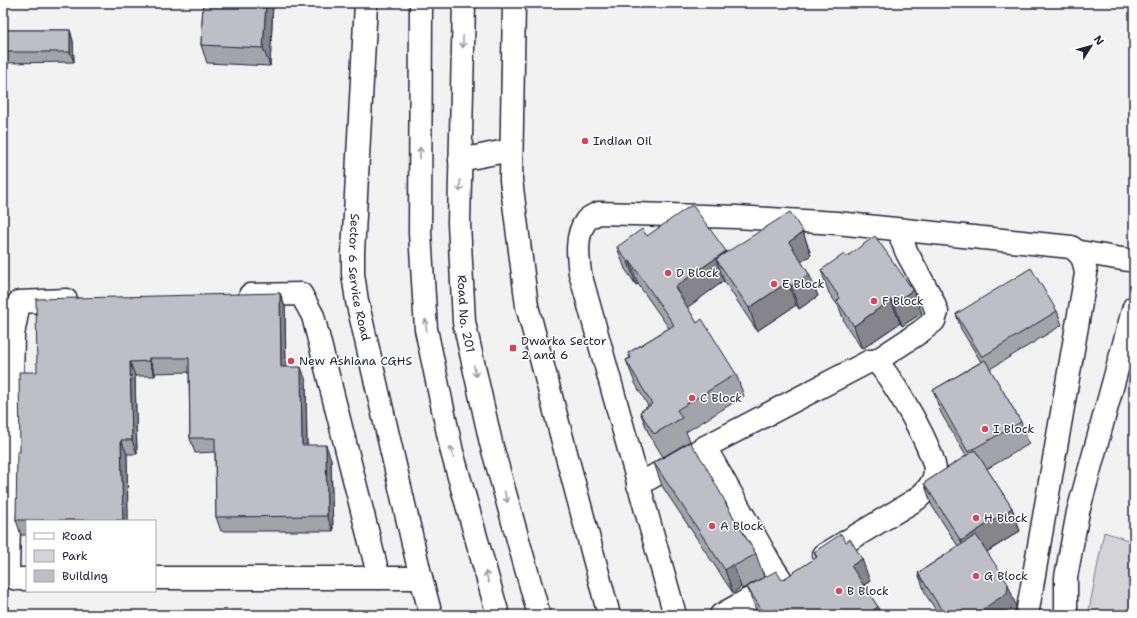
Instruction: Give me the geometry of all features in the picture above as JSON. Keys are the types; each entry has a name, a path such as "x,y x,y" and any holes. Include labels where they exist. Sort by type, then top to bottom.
{"street":[{"name":"Sector 6 Service Road","path":"366,3 353,274 359,309 421,578 431,615"},
{"path":"421,3 420,233 426,329 452,452 498,615"},
{"name":"Road No. 201","path":"464,3 459,223 464,322 491,443 539,615"},
{"path":"514,3 511,180 527,306 609,615"},
{"path":"460,160 511,150"},
{"path":"675,615 580,273 578,254 580,233 586,220 599,212 626,212 830,222 1071,247 1080,252 1134,261"},
{"path":"638,485 705,447 870,361 876,361 934,321 937,312 932,299 907,253 902,241 901,230"},
{"path":"1027,615 1086,274 1085,263 1080,252"},
{"path":"230,296 301,294 313,316 379,578"},
{"path":"26,579 13,578 10,576 8,571 14,322 19,302 89,300"},
{"path":"1066,615 1066,577 1078,512 1134,307"},
{"path":"721,615 782,581 917,499 926,492 932,483 935,470 931,453 922,434 896,389 882,367 876,361"},
{"path":"705,447 770,563 782,581"},
{"path":"156,578 421,578"}],"green space":[{"path":"1104,532 1134,542 1134,615 1088,615"}],"building":[{"path":"203,3 266,3 263,48 201,45"},
{"path":"3,30 70,30 70,52 3,52"},
{"path":"690,206 693,206 726,251 675,287 697,323 702,319 736,374 677,410 682,418 654,434 640,412 652,404 626,360 631,358 628,353 674,325 630,261 628,262 617,247 642,229 647,236"},
{"path":"790,212 803,232 789,242 809,274 791,286 788,282 749,308 716,259"},
{"path":"875,236 913,290 894,303 891,300 854,326 837,301 840,298 821,270 844,254 846,257"},
{"path":"1031,268 1057,311 982,357 956,314"},
{"path":"280,293 281,367 301,367 302,445 326,445 327,516 216,517 215,438 190,438 189,358 149,358 149,361 130,362 132,440 121,440 123,520 16,520 17,452 20,452 19,372 37,372 36,299"},
{"name":"I Block","path":"985,360 1021,422 968,452 933,390"},
{"name":"A Block","path":"690,442 704,463 725,503 756,554 734,566 733,564 725,570 654,463"},
{"path":"975,450 1012,508 961,541 924,483"},
{"path":"841,534 846,542 850,539 862,559 851,566 878,607 865,615 780,615 776,609 765,615 747,587 776,571 782,580 817,557 814,552"},
{"path":"976,535 1008,584 1007,593 974,615 945,615 918,573"},
{"path":"287,609 287,615 162,615 162,613 192,611 277,613 283,612"}],"place":[{"name":"Indian Oil","path":"585,141"},
{"name":"D Block","path":"668,273"},
{"name":"E Block","path":"774,284"},
{"name":"F Block","path":"874,301"},
{"name":"Dwarka Sector 2 and 6","path":"513,348"},
{"name":"New Ashiana CGHS","path":"291,361"},
{"name":"C Block","path":"692,398"},
{"name":"I Block","path":"985,429"},
{"name":"H Block","path":"976,518"},
{"name":"A Block","path":"712,526"},
{"name":"G Block","path":"976,576"},
{"name":"B Block","path":"839,591"}]}
